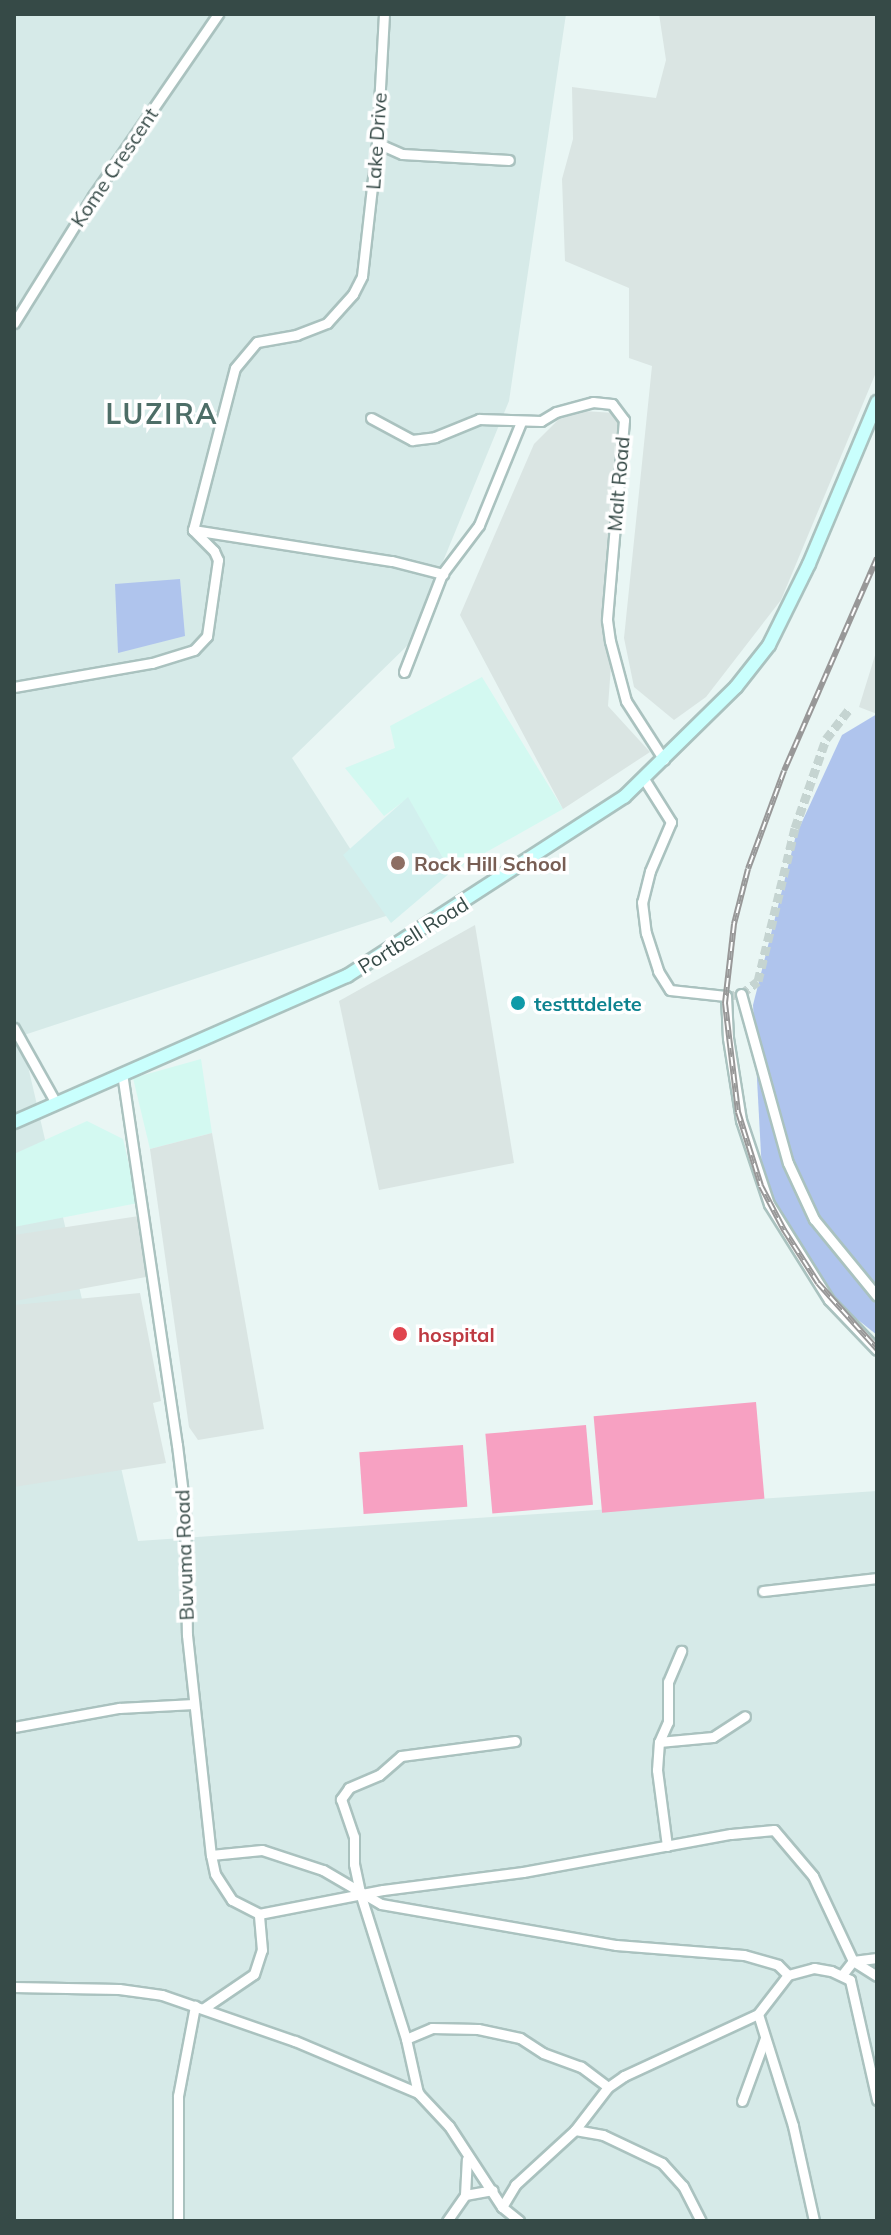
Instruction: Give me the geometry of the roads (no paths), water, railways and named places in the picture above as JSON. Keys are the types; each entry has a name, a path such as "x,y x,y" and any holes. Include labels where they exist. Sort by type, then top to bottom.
{"main road":[{"name":"Portbell Road","path":"14,1122 347,976 582,827 644,779 736,687 775,635 877,402"}],"street":[{"name":"Kome Crescent","path":"14,323 93,196 218,14"},
{"name":"Lake Drive","path":"193,530 235,368 257,342 296,335 327,323 353,294 364,267 377,143 384,14"},
{"path":"377,143 402,154 509,160"},
{"name":"Malt Road","path":"371,418 412,440 435,437 479,419 498,417 521,422 541,421 556,412 593,402 612,404 623,419 608,629 626,701 664,760"},
{"path":"404,672 443,574 479,525 521,422"},
{"path":"193,530 352,554 443,574"},
{"path":"14,687 108,674 199,647 211,626 218,560 214,551 193,530"},
{"path":"644,779 671,822 650,871 642,902 646,933 658,971 670,990 726,996 730,1050 741,1120 769,1204 829,1300 877,1350"},
{"path":"741,994 788,1163 814,1219 877,1296"},
{"path":"16,1034 56,1103"},
{"name":"Buvuma Road","path":"122,1073 185,1510 187,1635 211,1855 215,1874 232,1900 259,1914"},
{"path":"869,1342 877,1334"},
{"path":"763,1591 877,1578"},
{"path":"667,1846 657,1770 659,1742 668,1722 668,1682 681,1651"},
{"path":"14,1727 119,1708 194,1704"},
{"path":"659,1742 713,1737 745,1716"},
{"path":"418,2093 406,2039 361,1896 354,1864 354,1837 341,1799 349,1788 379,1775 401,1756 515,1741"},
{"path":"178,2221 178,2096 199,2007 254,1974 262,1950 259,1914 774,1830 813,1876 853,1961 877,1976"},
{"path":"211,1855 262,1850 323,1870 361,1896 381,1904 616,1945 744,1955 778,1965 788,1975"},
{"path":"842,1975 853,1961 877,1958"},
{"path":"502,2207 515,2185 575,2130 608,2087 624,2076 758,2014 788,1975 814,1968 850,1980 877,2100"},
{"path":"14,1987 119,1989 162,1995 357,2065 418,2093 449,2126 467,2159 493,2190 502,2207 519,2221"},
{"path":"758,2014 793,2126 814,2221"},
{"path":"406,2039 432,2028 478,2029 520,2038 543,2053 581,2067 608,2087"},
{"path":"742,2101 765,2038"},
{"path":"575,2130 603,2135 662,2163 683,2186 701,2221"},
{"path":"447,2221 465,2195 467,2159"},
{"path":"465,2195 493,2190"}],"tunnel":[{"path":"726,996 741,994 758,981 795,828 826,739 849,710"}],"railway":[{"path":"877,558 784,771 748,869 734,924 725,1003 738,1112 761,1186 784,1230 818,1283 877,1349"}],"place":[{"name":"Rock Hill School","path":"398,863"},
{"name":"testttdelete","path":"518,1003"},
{"name":"hospital","path":"400,1334"}],"district":[{"name":"LUZIRA","path":"162,414"}]}
